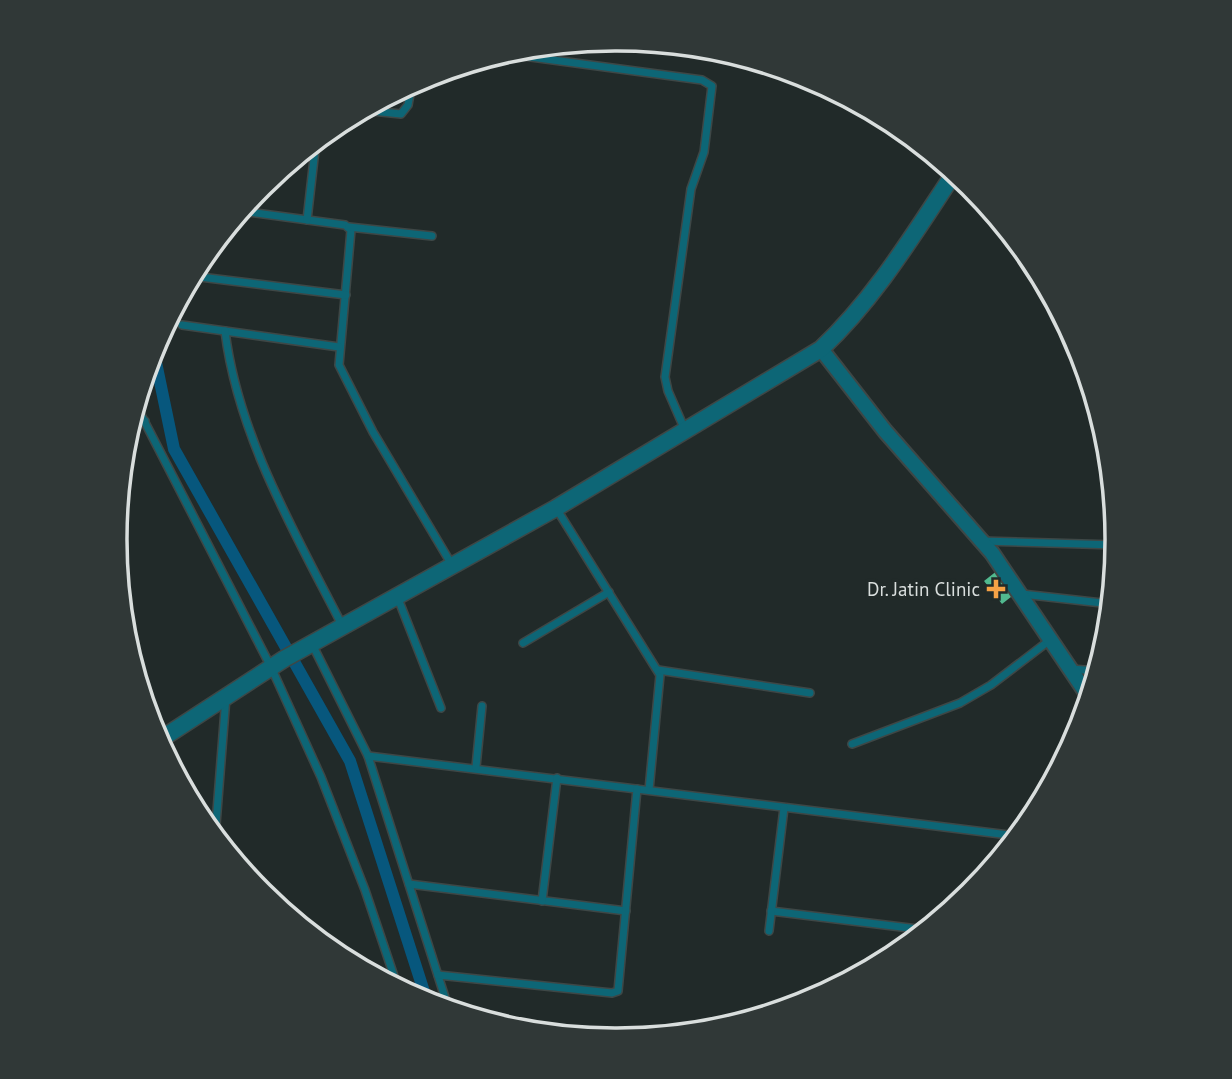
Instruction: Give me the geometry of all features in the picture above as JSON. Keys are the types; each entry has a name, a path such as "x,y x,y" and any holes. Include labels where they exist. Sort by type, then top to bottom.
{"street":[{"path":"168,735 277,663 556,508 821,349 854,318 882,283 949,182"},
{"path":"821,349 885,431 981,541 1021,594 1082,687"}],"lane":[{"path":"536,58 702,80 712,86 704,152 691,189 666,377 668,391 685,431"},
{"path":"380,112 401,114 408,105 410,97"},
{"path":"307,219 314,155"},
{"path":"253,212 432,236"},
{"path":"349,227 352,235 339,365 452,566"},
{"path":"204,278 346,295"},
{"path":"182,325 339,347"},
{"path":"225,331 231,368 261,458 294,532 343,626"},
{"path":"143,417 277,663 365,890 393,974"},
{"path":"556,508 658,670 661,691 649,790"},
{"path":"981,541 1105,545"},
{"path":"523,643 609,592"},
{"path":"1021,594 1101,603"},
{"path":"397,596 441,708"},
{"path":"852,744 967,699 1051,639"},
{"path":"308,645 368,756 445,997"},
{"path":"1070,669 1087,670"},
{"path":"658,670 810,693"},
{"path":"216,820 226,696"},
{"path":"476,767 482,706"},
{"path":"368,756 476,767 1006,835"},
{"path":"542,901 557,778"},
{"path":"438,975 615,993 621,984 637,789"},
{"path":"769,931 785,808"},
{"path":"409,884 626,911"},
{"path":"771,911 912,928"}],"building":[{"path":"998,570 1016,593 1002,604 984,581"}],"waterway":[{"path":"158,370 174,449 350,761 423,988"}],"place":[{"name":"Dr. Jatin Clinic","path":"996,589"}]}
